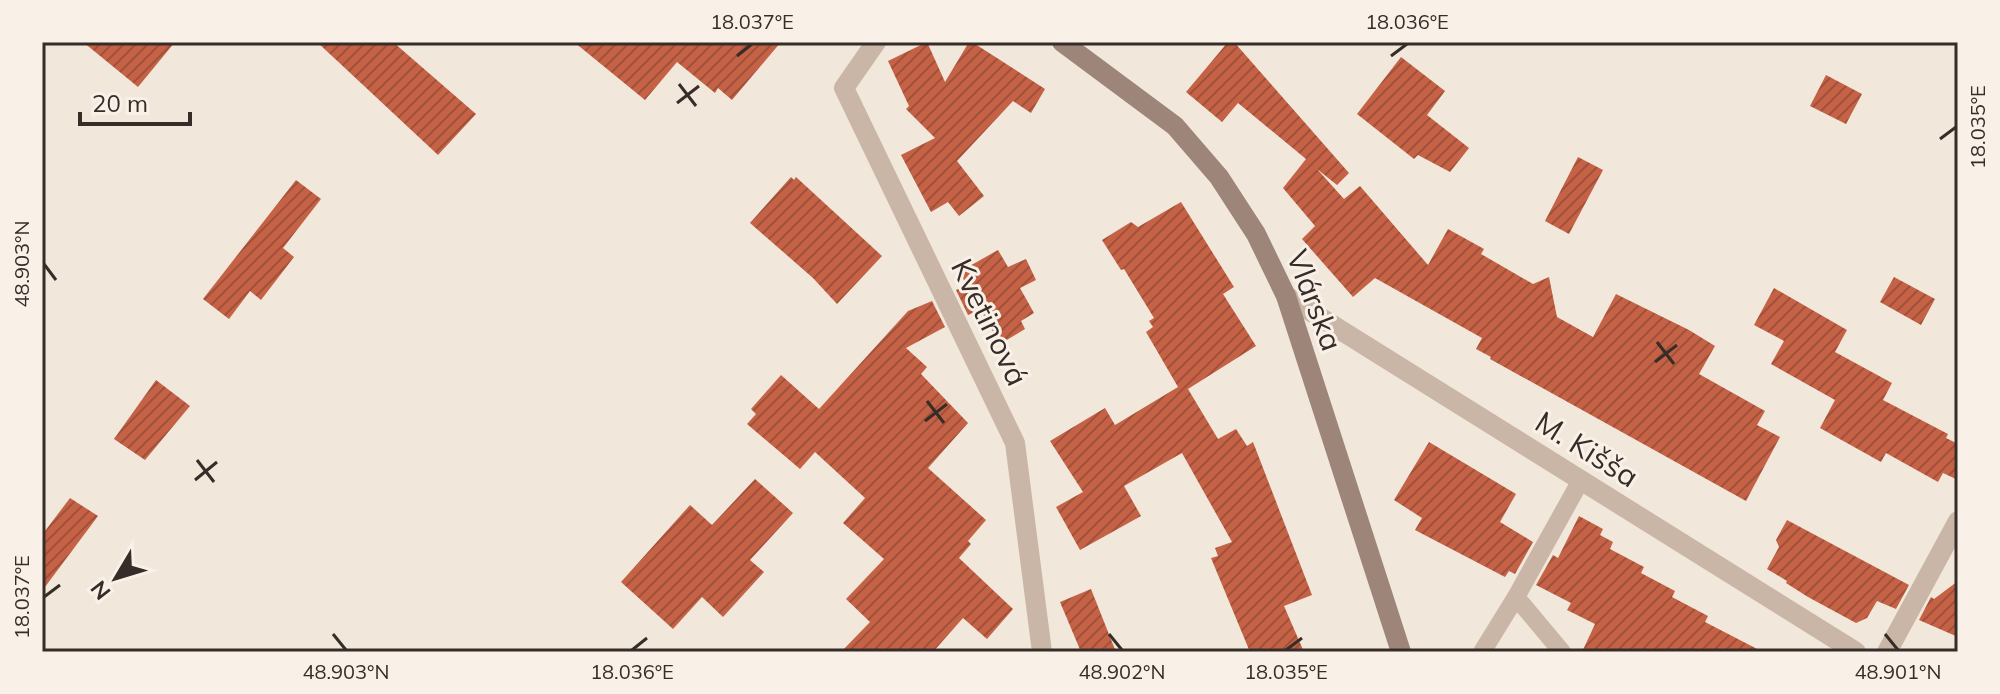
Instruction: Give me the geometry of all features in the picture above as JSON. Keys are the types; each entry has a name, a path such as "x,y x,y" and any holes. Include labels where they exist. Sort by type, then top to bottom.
{"main road":[{"name":"Vlárska","path":"1062,42 1175,126 1219,177 1256,234 1286,296 1401,652"}],"street":[{"name":"Kvetinová","path":"876,42 844,88 1015,443 1042,652"},
{"name":"M. Kišša","path":"1286,296 1856,652"},
{"path":"1887,652 1958,521"}],"lane":[{"path":"1482,652 1581,480"},
{"path":"1516,597 1562,652"}],"building":[{"path":"83,42 175,42 138,87"},
{"path":"317,42 393,42 476,114 438,155"},
{"path":"574,42 781,42 732,100 718,88 715,93 677,62 645,100"},
{"path":"927,42 945,82 969,42 972,42 1045,89 1031,113 1013,101 957,161 984,196 959,216 948,202 931,212 901,155 935,138 906,109 909,106 888,61"},
{"path":"1228,42 1234,42 1349,173 1337,185 1317,169 1344,199 1360,186 1428,265 1448,229 1484,249 1481,254 1533,284 1549,277 1557,317 1593,337 1616,294 1715,346 1699,374 1765,411 1757,425 1780,437 1746,501 1490,359 1476,349 1482,338 1375,278 1353,297 1302,239 1315,226 1283,188 1306,159 1238,103 1222,122 1186,92"},
{"path":"1401,57 1445,91 1427,115 1469,148 1450,172 1418,155 1414,159 1357,114"},
{"path":"1826,75 1862,94 1846,124 1810,106"},
{"path":"1578,157 1603,170 1569,234 1545,221"},
{"path":"791,177 794,180 796,177 882,256 837,304 813,278 750,223"},
{"path":"296,180 321,199 283,248 294,257 261,300 250,291 229,319 203,299"},
{"path":"1181,202 1234,287 1223,294 1256,346 1188,389 1218,439 1236,429 1247,446 1253,442 1312,595 1284,606 1304,652 1250,652 1211,558 1218,556 1215,548 1232,542 1182,453 1124,486 1141,516 1080,550 1056,507 1083,492 1050,441 1105,408 1115,425 1178,387 1146,332 1153,327 1149,321 1154,318 1102,240 1131,222 1138,227"},
{"path":"998,250 1008,267 1026,259 1036,280 1020,288 1034,313 1021,321 1025,329 1000,344 980,309 968,315 956,290 967,285 959,272"},
{"path":"1894,277 1935,299 1921,325 1880,302"},
{"path":"1774,288 1847,330 1835,352 1892,383 1883,400 1948,434 1946,438 1958,444 1958,480 1943,473 1938,482 1886,453 1881,462 1820,428 1835,400 1771,364 1784,341 1754,325"},
{"path":"932,301 945,327 906,348 927,367 921,374 968,423 928,468 986,520 968,541 971,544 959,558 1013,609 987,639 963,618 933,652 841,652 870,622 846,599 884,559 843,523 865,498 815,452 800,469 747,424 756,414 751,409 781,375 819,409 908,311"},
{"path":"156,380 190,406 145,460 114,439"},
{"path":"1429,442 1516,494 1500,522 1533,542 1515,574 1509,571 1505,577 1415,530 1422,518 1394,500"},
{"path":"755,479 793,513 750,560 764,572 723,617 702,597 673,629 621,582 690,505 712,525"},
{"path":"70,498 98,516 42,591 42,535"},
{"path":"1579,516 1603,529 1600,535 1613,542 1610,549 1644,567 1641,573 1675,591 1672,597 1708,616 1705,622 1763,652 1582,652 1595,624 1567,610 1571,603 1536,585 1553,555 1558,558"},
{"path":"1787,520 1909,585 1896,609 1877,601 1867,618 1856,623 1808,597 1767,569 1779,547 1776,540"},
{"path":"1958,581 1958,637 1919,620 1931,597 1934,599"},
{"path":"1091,589 1116,652 1081,652 1060,602"}]}
